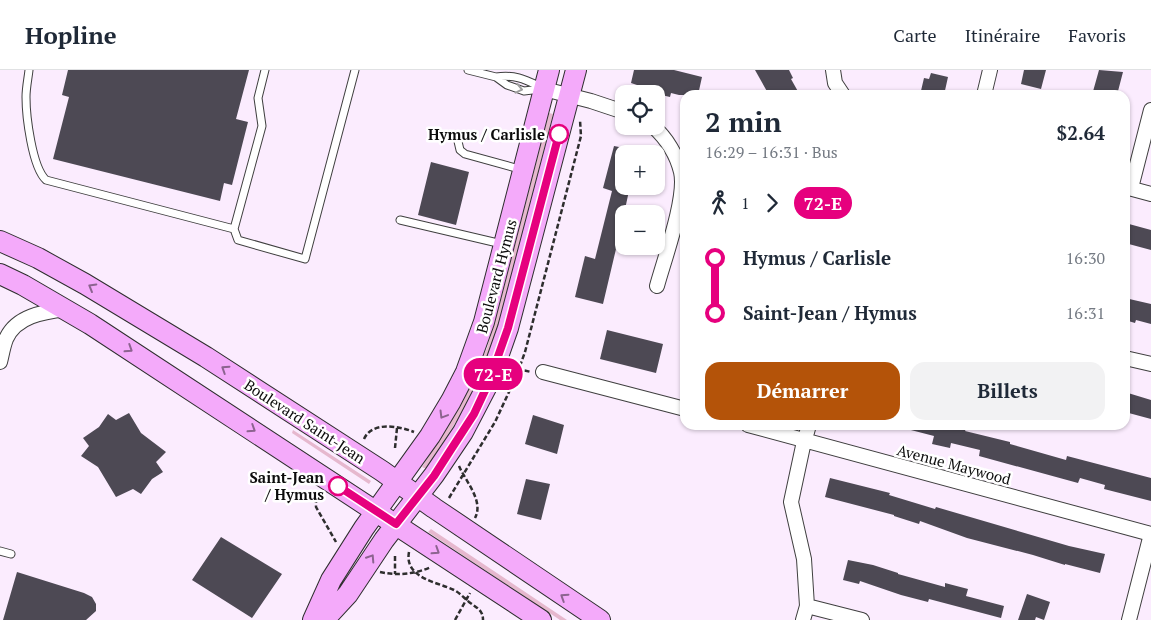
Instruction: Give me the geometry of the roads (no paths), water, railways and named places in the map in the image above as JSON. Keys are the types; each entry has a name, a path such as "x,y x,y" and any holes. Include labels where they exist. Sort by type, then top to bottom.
{"main road":[{"name":"Boulevard Hymus","path":"324,620 348,594 396,524 434,476 463,432 482,398 497,364 517,296 576,70"},
{"name":"Boulevard Hymus","path":"313,620 331,580 376,511 441,419 466,372 484,322 547,80"},
{"name":"Boulevard Saint-Jean","path":"0,241 38,258 134,312 206,357 382,470 600,620"},
{"path":"0,274 67,309 396,524 530,615"}],"street":[{"path":"833,70 836,83 840,90"},
{"path":"985,90 990,70"},
{"path":"547,80 569,96 615,109"},
{"path":"1130,181 1151,110"},
{"path":"662,135 674,155 680,171"},
{"path":"1130,189 1151,194"},
{"path":"657,286 680,202"},
{"path":"0,362 8,335 22,321 39,313 67,309"},
{"path":"1130,359 1151,364"},
{"path":"539,373 680,408"},
{"name":"Avenue Maywood","path":"767,430 1151,534"},
{"path":"803,620 807,606 804,559 791,502 802,446 808,430"},
{"path":"1128,620 1151,534"},
{"path":"807,606 862,620"}],"lane":[{"path":"28,70 26,98 33,157 41,175 46,180 234,229"},
{"path":"265,70 258,98 262,126 234,229 238,240 305,259 355,70"},
{"path":"468,70 496,77 506,86 524,91 547,80"},
{"path":"457,137 460,150 465,154 524,170"},
{"path":"400,220 504,245"},
{"path":"0,551 11,554"}],"place":[{"name":"Hymus / Carlisle","path":"559,134"},
{"name":"Saint-Jean / Hymus","path":"338,486"}]}
